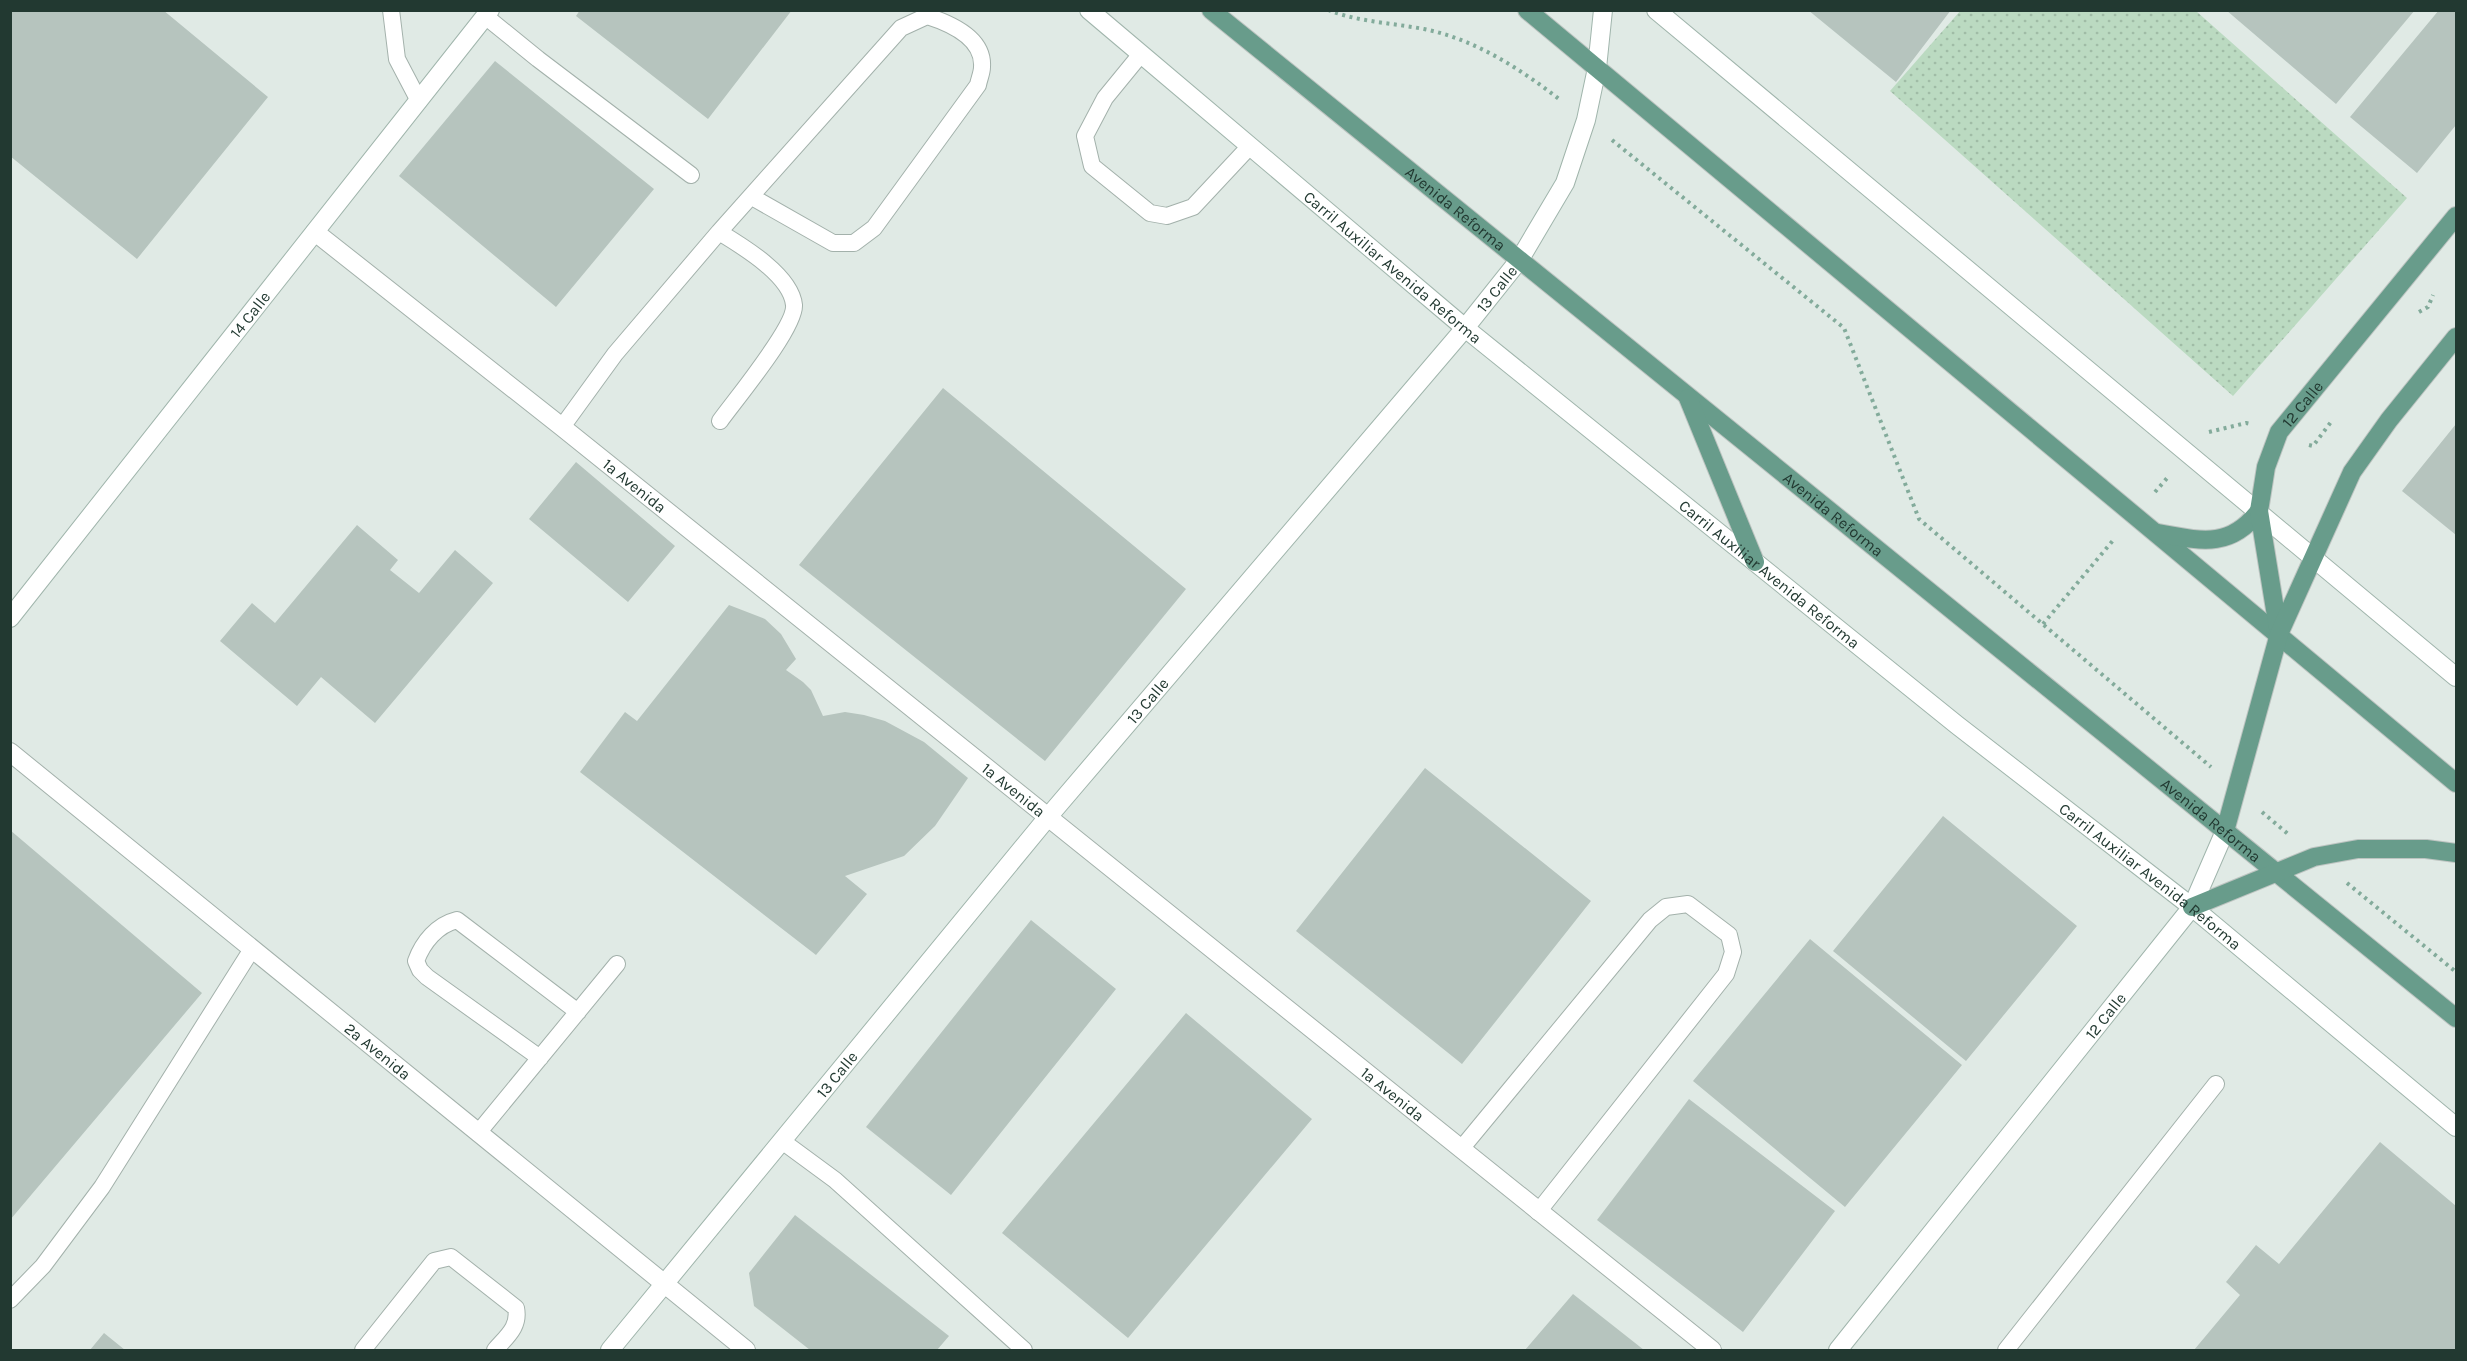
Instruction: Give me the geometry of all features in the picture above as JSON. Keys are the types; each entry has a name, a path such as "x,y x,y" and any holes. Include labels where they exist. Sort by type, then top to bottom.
{"main road":[{"name":"Avenida Reforma","path":"1212,10 2457,1018"},
{"path":"1527,10 2457,783"},
{"name":"12 Calle","path":"2279,634 2259,511 2266,467 2279,432 2457,216"},
{"name":"12 Calle","path":"2225,831 2279,634 2352,472 2389,420 2457,337"},
{"path":"1688,396 1755,562"},
{"path":"2155,533 2196,540 2226,538 2248,526 2259,511"},
{"path":"2192,907 2314,856 2358,849 2426,849 2457,853"}],"street":[{"name":"Carril Auxiliar Avenida Reforma","path":"1089,10 1465,328 1966,733 2192,907 2457,1127"},
{"name":"13 Calle","path":"610,1350 1048,818 1465,328 1520,259 1565,183 1586,120 1597,68 1603,10"},
{"path":"1656,10 2457,677"},
{"name":"14 Calle","path":"10,618 488,13"},
{"name":"1a Avenida","path":"315,232 562,427 1712,1350"},
{"name":"2a Avenida","path":"10,752 746,1350"},
{"name":"12 Calle","path":"1838,1350 2192,907 2225,831"}],"lane":[{"path":"391,10 397,59 419,101"},
{"path":"488,13 691,175"},
{"path":"562,427 615,354 719,232 901,28 927,16 943,21 962,32 978,48 982,65 978,85 874,228 854,243 833,243 752,196"},
{"path":"1141,54 1105,98 1085,136 1092,166 1150,213 1167,216 1193,207 1250,146"},
{"path":"719,232 755,254 786,286 794,305 789,326 720,421"},
{"path":"1461,1149 1650,920 1666,907 1688,904 1729,935 1733,952 1726,975 1538,1212"},
{"path":"540,1058 427,977 420,970 416,961 422,947 444,923 457,920 579,1012"},
{"path":"10,1300 43,1266 102,1187 252,949"},
{"path":"478,1133 617,964"},
{"path":"2006,1350 2216,1084"},
{"path":"782,1141 835,1180 1024,1350"},
{"path":"363,1350 434,1261 451,1257 516,1308 518,1317 515,1327 495,1350"}],"path":[{"path":"1328,10 1360,20 1426,30 1466,42 1533,79 1844,328 1919,519 2314,856 2457,972"},
{"path":"2043,624 2205,433 2246,423 2279,432"}],"green space":[{"path":"1961,10 2196,11 2407,198 2233,396 1890,91"}],"building":[{"path":"10,10 163,10 268,97 137,259 10,156"},
{"path":"580,10 792,10 708,119 576,16"},
{"path":"1808,10 1951,10 1896,82"},
{"path":"2226,10 2415,10 2336,104"},
{"path":"2439,10 2456,10 2456,125 2417,173 2350,117"},
{"path":"495,61 654,189 556,307 399,176"},
{"path":"943,388 1186,589 1045,761 799,565"},
{"path":"2456,424 2456,535 2402,491"},
{"path":"576,462 675,546 628,602 529,519"},
{"path":"357,525 398,560 390,570 419,593 455,550 493,583 375,723 321,677 297,706 220,641 252,603 275,623"},
{"path":"729,605 765,619 781,634 796,659 786,670 811,690 823,716 845,712 885,721 924,742 968,778 935,826 904,856 845,876 867,894 816,955 580,772 625,712 637,721"},
{"path":"1425,768 1591,901 1462,1064 1296,931"},
{"path":"1943,816 2077,926 1966,1061 1833,951"},
{"path":"10,830 202,993 10,1220"},
{"path":"1031,920 1116,989 951,1195 866,1127"},
{"path":"1810,939 1962,1065 1845,1207 1693,1081"},
{"path":"1186,1013 1312,1119 1128,1338 1002,1233"},
{"path":"1689,1099 1835,1211 1743,1332 1597,1220"},
{"path":"2380,1142 2456,1206 2456,1350 2194,1350 2240,1295 2226,1282 2256,1245 2279,1264"},
{"path":"795,1215 949,1336 937,1350 810,1350 754,1306 749,1273"},
{"path":"1573,1294 1644,1350 1525,1350"},
{"path":"104,1333 125,1350 90,1350"}]}
